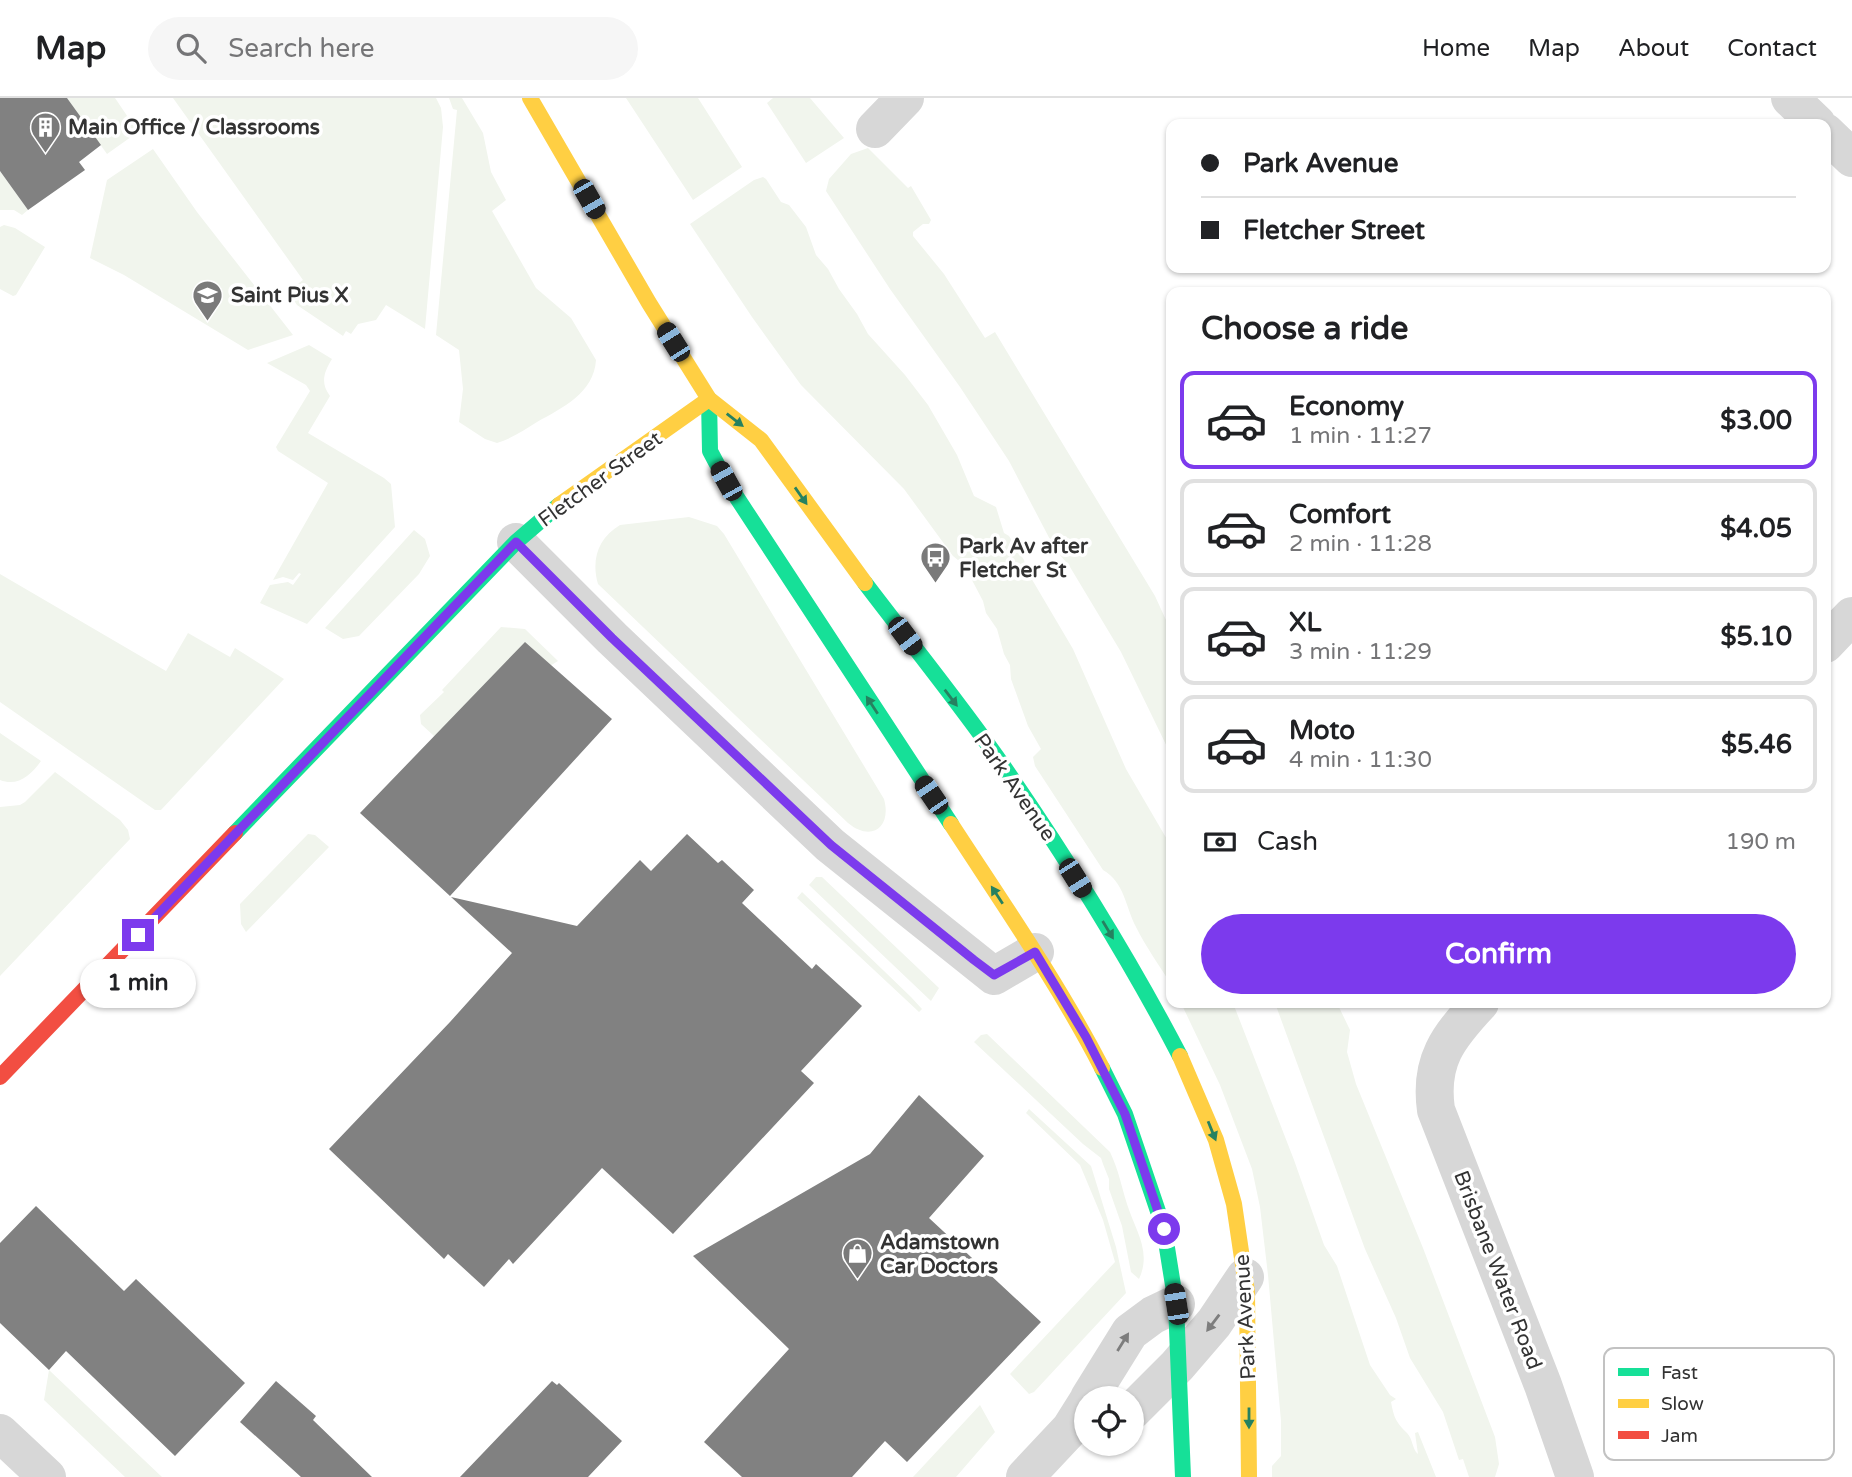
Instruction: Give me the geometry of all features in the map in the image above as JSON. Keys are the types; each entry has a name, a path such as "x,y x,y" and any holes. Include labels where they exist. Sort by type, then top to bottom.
{"main road":[{"name":"Park Avenue","path":"530,98 649,303 709,399 761,440 1005,769 1101,918 1155,1008 1186,1067 1216,1140 1234,1204 1245,1277 1249,1363 1249,1477"},
{"name":"Fletcher Street","path":"0,1077 516,542 561,503 709,399"},
{"path":"709,399 710,451 726,481 1035,952 1086,1037 1125,1114 1164,1229 1176,1304 1183,1477"}],"street":[{"path":"875,129 905,98"},
{"path":"1790,98 1812,119"},
{"path":"1831,138 1852,158"},
{"path":"516,542 612,638 831,845 984,968 994,975 1035,952"},
{"path":"1831,638 1852,616"},
{"name":"Brisbane Water Road","path":"1476,1008 1442,1051 1434,1073 1436,1110 1543,1385 1575,1477"},
{"path":"1144,1398 1177,1366 1214,1323 1245,1277"},
{"path":"1099,1386 1130,1332 1153,1315 1176,1304"},
{"path":"1025,1477 1074,1424"},
{"path":"0,1433 47,1477"}],"shaded area":[{"path":"67,98 115,98 138,132 107,154"},
{"path":"173,98 436,98 441,108 443,127 425,329 386,305 376,320 358,324 351,334 346,331 343,336 297,305 288,291 303,280"},
{"path":"449,98 462,98 483,133 491,172 506,200 492,211 536,288 571,318 596,360 589,382 575,398 517,434 497,443 485,439 459,422 463,389 459,350 436,335 457,110 453,109"},
{"path":"626,98 698,98 742,167 693,200"},
{"path":"773,98 810,98 844,138 806,163 767,103"},
{"path":"868,148 908,188 911,186 931,220 929,224 923,224 913,232 913,236 944,274 985,338 995,332 1155,596 1166,620 1166,745 1121,652 1070,567 1055,549 1009,461 826,191 829,179 851,154"},
{"path":"153,149 197,212 293,335 248,350 124,275 90,258 107,180"},
{"path":"0,171 28,210 22,215 14,210 0,210"},
{"path":"763,177 766,179 781,202 789,205 806,227 816,255 828,269 868,334 928,405 957,455 974,496 996,507 1004,533 1009,536 1024,560 1027,571 1073,649 1126,769 1166,838 1166,976 1132,919 1116,881 1103,870 1035,766 1033,757 1041,749 1028,726 997,629 986,613 983,601 964,565 953,556 904,489 801,385 690,224 754,180"},
{"path":"4,225 15,228 45,247 13,296 0,289 0,227"},
{"path":"309,345 332,359 324,378 330,396 308,433 391,484 395,527 307,624 260,603 270,585 288,582 293,585 301,574 293,580 283,577 273,580 328,483 278,451 276,447 310,391 306,385 267,363"},
{"path":"689,517 717,526 724,534 884,799 885,818 878,829 864,831 848,823 598,584 595,566 598,550 612,530 620,525"},
{"path":"414,530 425,539 430,556 419,574 359,636 343,639 325,628"},
{"path":"0,574 166,671 188,633 230,657 235,648 284,679 161,810 155,810 0,702"},
{"path":"501,627 525,629 558,661 434,736 421,724 420,715"},
{"path":"0,733 41,761 33,771 18,781 0,780"},
{"path":"55,772 120,820 128,830 130,839 0,976 0,807 25,802"},
{"path":"308,834 315,835 329,847 246,932 241,924 240,904"},
{"path":"816,877 822,877 939,988 931,1001 809,885"},
{"path":"802,892 911,997 922,1009 919,1012 797,898"},
{"path":"1183,1008 1235,1008 1324,1245 1337,1266 1370,1365 1390,1395 1396,1399 1391,1402 1394,1416 1409,1435 1418,1454 1415,1433 1418,1432 1436,1477 1272,1477 1272,1466 1281,1456 1281,1421 1260,1207 1252,1169 1220,1085"},
{"path":"1277,1008 1339,1008 1350,1030 1347,1052 1356,1084 1423,1248 1495,1437 1499,1464 1495,1477 1469,1477 1463,1459 1459,1460 1443,1412 1410,1358 1396,1318 1365,1249"},
{"path":"987,1034 1110,1152 1143,1250 1143,1269 1139,1279 1131,1272 1122,1226 1101,1158 974,1042 981,1035"},
{"path":"1029,1109 1091,1166 1116,1247 1126,1293 1034,1392 1029,1394 1010,1374 1115,1262 1103,1220 1080,1165 1026,1113"},
{"path":"49,1370 162,1477 125,1477 44,1400"},
{"path":"980,1405 995,1432 956,1477 913,1477"}],"building":[{"name":"Main Office / Classrooms","path":"0,98 67,98 101,145 79,162 85,170 28,210 0,171"},
{"path":"525,642 612,719 450,896 360,813"},
{"path":"687,834 718,863 722,860 754,890 742,903 812,969 816,964 862,1006 801,1071 814,1083 673,1234 602,1168 513,1264 509,1259 484,1287 448,1254 444,1259 329,1149 512,953 451,897 577,926 640,860 651,871"},
{"name":"Adamstown Car Doctors","path":"919,1095 984,1156 929,1218 1041,1322 907,1462 885,1441 852,1477 742,1477 704,1442 789,1349 693,1256 870,1154"},
{"path":"36,1206 124,1291 136,1279 245,1383 175,1456 66,1351 49,1370 0,1323 0,1243"},
{"path":"276,1381 316,1416 313,1420 372,1477 301,1477 240,1422"},
{"path":"552,1381 557,1385 559,1383 622,1441 588,1477 460,1477"}],"traffic: fast":[{"path":"709,399 710,451 726,481 951,824"},
{"path":"235,833 516,542 559,505"},
{"path":"865,583 1006,770 1119,947 1180,1056"},
{"path":"1102,1068 1125,1114 1164,1229 1176,1304 1183,1477"}],"traffic: slow":[{"path":"530,98 649,303 709,399 761,440 865,583"},
{"path":"559,505 709,399"},
{"path":"951,824 1049,975 1102,1068"},
{"path":"1180,1056 1216,1140 1234,1204 1247,1292 1249,1477"}],"traffic: jam":[{"path":"0,1077 235,833"}],"place":[{"name":"Main Office / Classrooms","path":"45,154"},
{"name":"Saint Pius X","path":"208,322"},
{"name":"Park Av after Fletcher St","path":"936,585"},
{"name":"Adamstown Car Doctors","path":"857,1281"}],"route":[{"path":"138,935 516,542 612,638 831,845 974,960 994,975 1035,952 1086,1037 1125,1114 1164,1229"}]}
